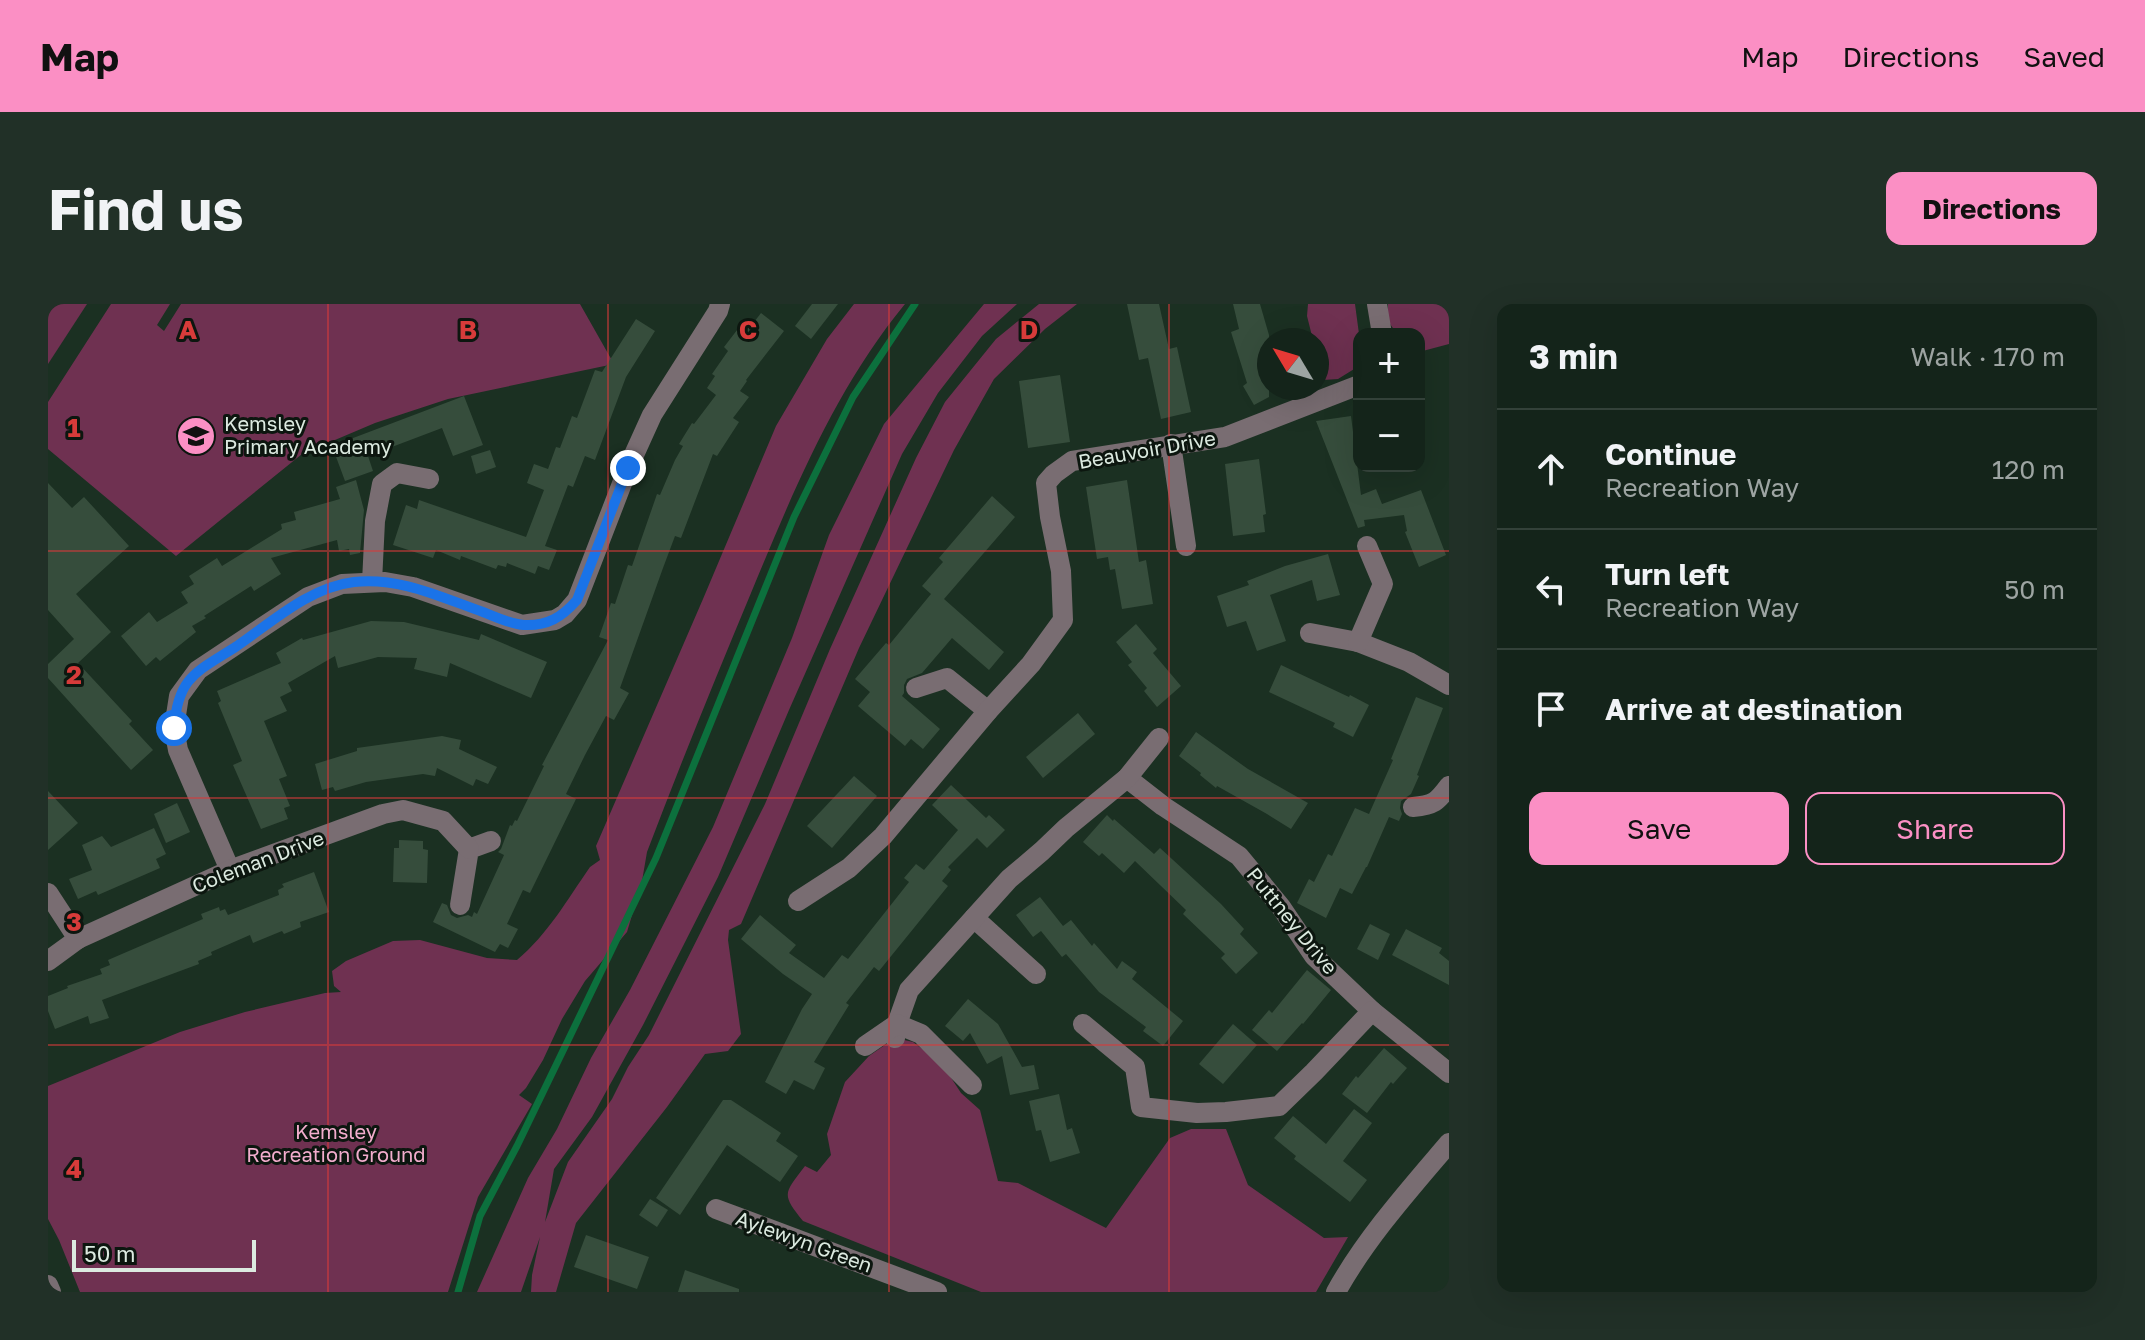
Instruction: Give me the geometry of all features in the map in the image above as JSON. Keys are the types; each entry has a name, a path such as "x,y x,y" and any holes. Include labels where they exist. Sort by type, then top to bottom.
{"street":[{"path":"230,870 178,750 174,728 179,696 198,670 308,597 342,584 385,582 413,587 522,625 555,620 565,614 577,600 652,415 720,304"},
{"path":"1377,304 1381,328"},
{"name":"Beauvoir Drive","path":"798,901 849,868 883,836 1031,664 1063,620 1061,571 1046,483 1054,474 1072,461 1225,437 1353,387"},
{"path":"1171,444 1186,546"},
{"path":"372,582 375,521 382,484 397,473 429,479"},
{"path":"1358,642 1383,584 1367,546"},
{"path":"1310,633 1358,642 1409,662 1449,685"},
{"path":"916,688 947,678 988,711"},
{"path":"896,1031 909,990 1009,879 1127,778 1159,738"},
{"name":"Puttney Drive","path":"1127,778 1163,806 1239,856 1281,907 1314,956 1372,1011 1449,1073"},
{"path":"1413,807 1437,802 1449,786"},
{"name":"Coleman Drive","path":"48,961 78,939 230,870 383,814 403,810 443,821 469,849"},
{"path":"460,905 469,849 491,841"},
{"path":"48,893 78,939"},
{"path":"974,918 1036,974"},
{"path":"1083,1024 1135,1067 1141,1107 1197,1113 1226,1112 1279,1106 1372,1011"},
{"path":"865,1046 896,1031 921,1034 972,1085"},
{"path":"1336,1292 1359,1255 1449,1143"},
{"name":"Aylewyn Green","path":"716,1209 937,1292"},
{"path":"48,1285 51,1292"}],"green space":[{"path":"48,304 87,304 48,364"},
{"name":"Kemsley Primary Academy","path":"111,304 170,304 157,325 164,331 181,304 580,304 614,364 448,399 375,423 302,454 176,556 48,449 48,402"},
{"name":"Kemsley Recreation Ground","path":"854,304 905,304 857,371 800,480 724,658 647,852 627,932 585,981 562,1019 543,1060 519,1095 532,1104 478,1197 448,1292 80,1292 48,1219 48,1086 180,1032 245,1012 341,992 334,986 332,971 346,961 393,941 420,940 487,958 517,960 528,950 590,867 600,860 596,846 776,426 827,339"},
{"path":"984,304 1017,304 982,336 938,393 902,454 718,877 592,1117 554,1169 545,1222 568,1162 612,1099 649,1035 765,804 830,649 916,458 945,402 996,339 1039,304 1077,304 1045,329 994,379 954,450 859,648 741,924 729,930 741,1034 728,1051 705,1054 576,1223 556,1292 531,1292 540,1237 521,1292 477,1292 528,1178 557,1129 713,827 792,638 829,535 884,424"},
{"path":"1308,304 1355,304 1358,328 1353,328 1353,370 1338,379 1329,380 1329,328 1310,328"},
{"path":"1388,304 1449,304 1449,344 1425,350 1425,328 1393,328 1388,321"},
{"path":"895,1038 913,1042 942,1064 961,1093 980,1110 998,1181 1018,1183 1106,1228 1170,1138 1191,1129 1226,1129 1248,1185 1324,1238 1348,1237 1316,1292 981,1292 803,1221 788,1198 790,1188 805,1166 817,1172 831,1155 827,1134 845,1082 869,1056"}],"building":[{"path":"812,304 838,304 811,339 795,326"},
{"path":"1127,304 1159,304 1169,349 1177,347 1191,412 1161,419 1148,358 1139,360"},
{"path":"1233,304 1260,304 1267,328 1257,328 1257,400 1263,400 1254,405 1243,386 1247,383 1231,332 1239,329"},
{"path":"761,313 784,331 740,391 749,397 733,418 739,422 717,456 713,454 681,538 675,536 663,568 620,688 629,693 614,720 606,716 585,755 566,794 576,799 530,893 523,890 507,924 518,929 508,948 500,944 495,952 433,922 442,903 457,918 472,917 474,912 477,914 504,855 498,852 510,825 517,821 542,765 608,640 599,637 611,603 615,604 628,565 632,566 657,494 660,495 683,446 679,444 716,395 707,388 715,376 712,374 728,351 724,347 744,321 751,326"},
{"path":"636,319 655,331 626,377 595,460 585,456 573,487 568,485 545,546 557,550 549,570 538,566 535,574 507,563 506,567 498,565 496,569 436,550 433,558 393,545 406,505 417,509 419,500 526,537 544,490 527,483 534,464 548,469 572,416 577,418 595,370 602,372"},
{"path":"1060,375 1070,442 1028,448 1019,381"},
{"path":"464,396 483,445 453,456 442,428 368,456 373,471 345,481 332,446"},
{"path":"1351,416 1353,472 1358,472 1361,495 1376,489 1382,504 1421,490 1446,555 1419,567 1405,532 1404,515 1364,520 1365,526 1358,528 1316,421"},
{"path":"490,450 496,467 476,474 471,456"},
{"path":"1259,459 1266,514 1263,515 1265,532 1233,536 1225,464"},
{"path":"356,480 364,510 360,553 350,555 349,549 339,551 337,540 271,558 281,574 254,591 251,586 204,616 206,618 192,626 196,632 160,661 156,657 146,666 121,636 149,612 157,622 188,603 181,592 194,584 189,576 217,558 222,566 282,529 281,524 296,520 294,512 340,499 336,487"},
{"path":"1127,480 1139,562 1146,560 1153,604 1122,609 1115,569 1110,570 1108,557 1097,559 1086,487"},
{"path":"48,483 72,508 84,497 129,546 76,594 111,632 78,663 132,721 129,724 153,750 131,770 48,678 48,664 74,639 48,610"},
{"path":"992,496 1015,517 944,599 1004,652 989,670 952,638 922,673 907,679 902,696 940,729 923,749 911,739 905,746 858,706 870,692 855,679 886,643 889,645 931,594 922,586 943,562 939,558"},
{"path":"1328,554 1340,595 1317,601 1312,580 1270,595 1286,641 1257,651 1246,621 1227,627 1217,596 1249,585 1247,581 1285,566"},
{"path":"371,621 404,622 479,640 481,634 547,662 531,698 450,663 447,677 414,669 417,658 378,657 338,668 335,656 288,683 292,691 280,697 287,711 264,721 287,776 279,779 290,806 284,808 288,819 261,829 233,765 242,761 218,703 221,701 217,691 281,663 276,653 302,638"},
{"path":"1136,624 1157,649 1153,653 1181,686 1157,707 1144,691 1147,688 1128,665 1132,662 1116,642"},
{"path":"1281,665 1369,705 1353,737 1333,727 1335,723 1269,692"},
{"path":"1416,697 1443,708 1419,776 1411,794 1401,801 1399,821 1389,817 1352,894 1340,888 1326,918 1297,903 1309,879 1314,882 1328,854 1332,856 1355,808 1369,814"},
{"path":"1078,713 1095,734 1043,778 1026,757"},
{"path":"1196,732 1248,769 1308,803 1291,829 1216,788 1179,756"},
{"path":"442,736 461,740 459,749 497,767 488,784 476,779 473,786 437,768 435,776 423,774 366,782 335,791 333,787 322,790 315,764 357,751 357,748"},
{"path":"854,776 877,796 832,848 807,826"},
{"path":"951,785 986,818 989,815 1005,830 987,848 977,838 948,867 951,870 942,881 948,886 879,971 874,967 846,1003 849,1005 814,1062 825,1068 814,1090 794,1080 786,1094 765,1082 812,994 741,939 760,915 796,945 789,953 824,978 842,955 848,959 909,882 904,878 916,864 924,870 958,830 932,805"},
{"path":"48,791 78,823 48,850"},
{"path":"177,803 190,832 166,843 154,814"},
{"path":"1107,815 1154,854 1160,848 1244,929 1240,934 1258,953 1236,974 1221,958 1225,954 1183,914 1186,910 1135,861 1124,873 1102,853 1099,856 1083,842"},
{"path":"154,828 166,854 156,859 160,868 98,895 96,891 78,899 69,879 92,870 82,845 102,836 111,847"},
{"path":"399,840 423,841 423,849 428,850 427,883 393,882 394,848 399,848"},
{"path":"314,872 329,912 300,922 301,927 284,934 282,931 253,943 250,935 211,952 212,955 198,961 199,964 102,1000 109,1018 90,1024 88,1016 55,1029 48,1011 48,996 102,974 100,969 110,965 108,960 203,919 201,914 219,907 220,911 225,909 228,915 279,895 278,890 284,887 282,884"},
{"path":"1040,897 1063,926 1071,920 1092,946 1094,943 1117,969 1122,961 1137,972 1132,979 1183,1021 1163,1046 1143,1031 1146,1027 1099,992 1066,954 1062,957 1041,931 1033,937 1016,915"},
{"path":"1370,924 1390,934 1378,960 1357,949"},
{"path":"1406,929 1442,948 1439,953 1449,961 1449,985 1392,955"},
{"path":"1307,970 1331,990 1277,1051 1252,1030 1269,1010 1272,1013"},
{"path":"968,999 998,1024 1022,1067 1034,1065 1039,1089 1010,1095 1002,1056 987,1064 970,1033 963,1041 945,1026"},
{"path":"1233,1024 1257,1045 1223,1084 1199,1064"},
{"path":"1384,1048 1407,1068 1393,1084 1391,1082 1367,1113 1342,1094"},
{"path":"1059,1094 1067,1130 1072,1128 1080,1153 1050,1162 1041,1130 1036,1131 1029,1101"},
{"path":"723,1100 731,1100 781,1133 776,1141 798,1156 780,1182 727,1145 680,1215 656,1198"},
{"path":"1354,1109 1372,1123 1343,1161 1367,1180 1350,1202 1294,1159 1296,1156 1274,1138 1293,1116 1326,1144"},
{"path":"650,1199 668,1210 657,1227 639,1215"},
{"path":"586,1235 649,1257 637,1289 574,1267"},
{"path":"685,1270 739,1289 739,1292 678,1292"}],"waterway":[{"path":"458,1292 480,1216 656,858 794,517 853,397 915,304"}],"place":[{"name":"Kemsley Primary Academy","path":"196,436"}],"route":[{"path":"174,728 179,696 198,670 308,597 342,584 385,582 413,587 522,625 555,620 577,600 628,468"}]}
